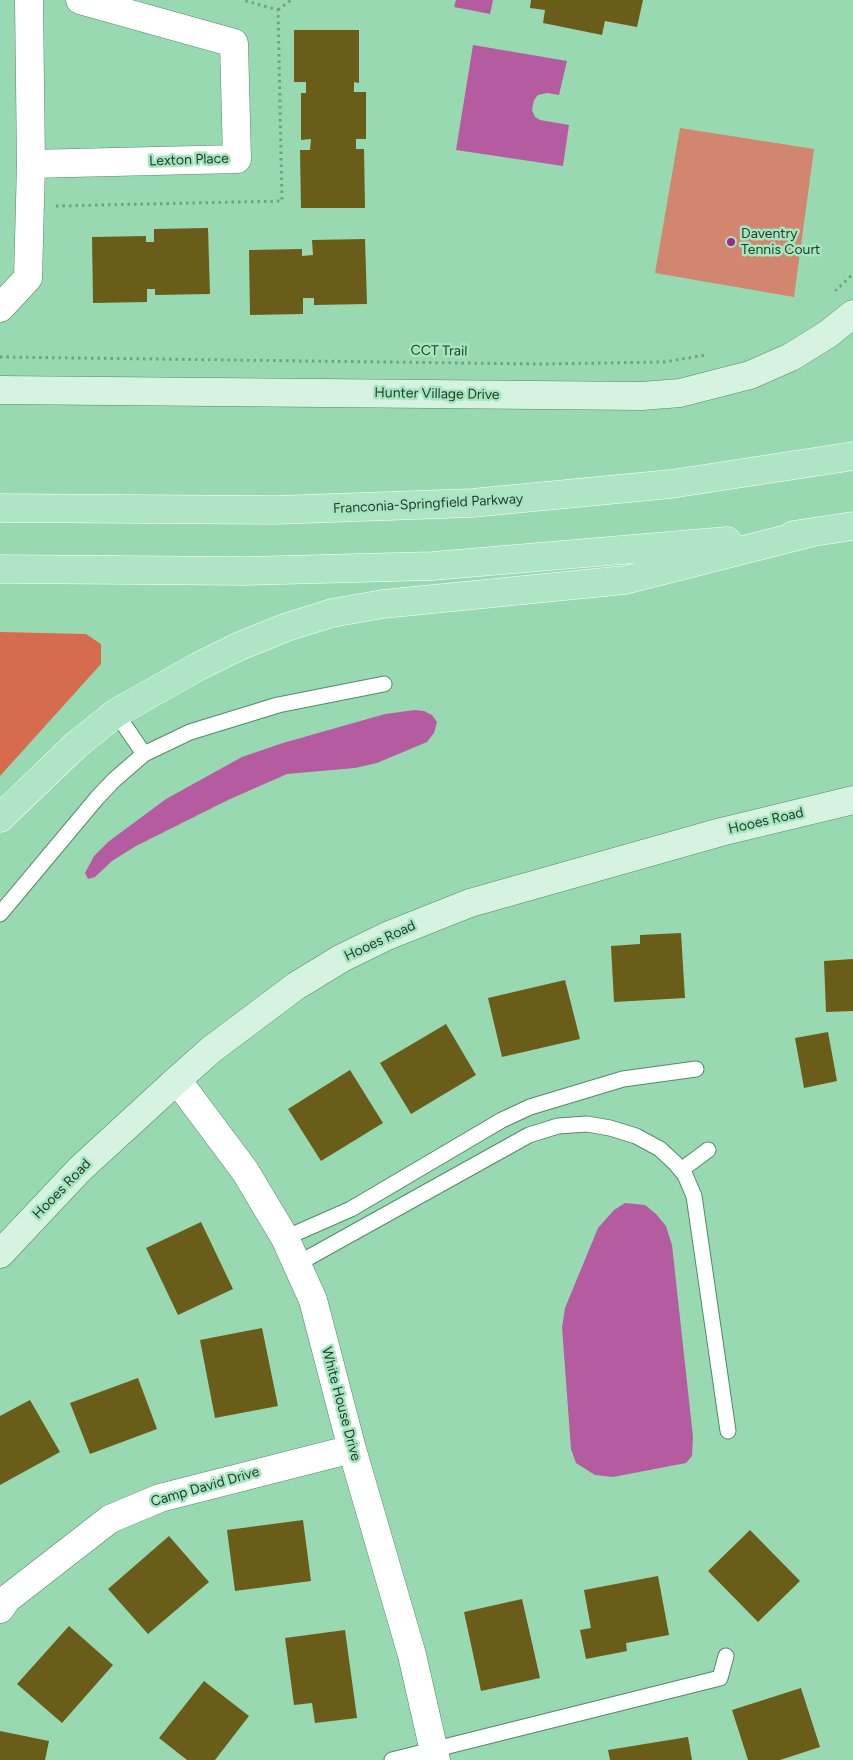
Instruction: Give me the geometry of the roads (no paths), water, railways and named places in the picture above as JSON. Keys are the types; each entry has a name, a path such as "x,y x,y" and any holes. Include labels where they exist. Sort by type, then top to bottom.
{"main road":[{"name":"Franconia-Springfield Parkway","path":"0,508 275,510 472,503 671,484 853,456"},
{"path":"0,818 55,764 116,713 157,689 240,646 287,627 332,613 432,599 626,580 810,534 853,526"},
{"path":"0,569 318,570 432,566 810,534"}],"street":[{"path":"0,308 28,278 31,164 29,0"},
{"name":"Lexton Place","path":"31,164 237,159 234,43 80,0"},
{"name":"Hunter Village Drive","path":"0,390 642,396 680,393 750,375 791,357 828,334 853,314"},
{"name":"Hooes Road","path":"0,1254 80,1169 176,1080 212,1049 296,986 342,958 387,936 470,903 590,867 721,832 853,800"},
{"name":"White House Drive","path":"176,1080 245,1171 285,1238 313,1300 352,1449 412,1655 435,1755"},
{"name":"Camp David Drive","path":"0,1609 7,1600 28,1582 110,1519 160,1498 352,1449"}],"lane":[{"path":"0,914 102,792 144,754 190,732 278,705 384,684"},
{"path":"116,713 144,754"},
{"path":"285,1238 351,1208 502,1120 530,1107 548,1100 623,1079 696,1069"},
{"path":"297,1264 518,1140 558,1126 587,1124 622,1131 660,1150 681,1170 694,1196 728,1430"},
{"path":"681,1170 708,1150"},
{"path":"392,1760 435,1755 720,1678 726,1656"}],"place":[{"name":"Daventry Tennis Court","path":"731,242"}]}
